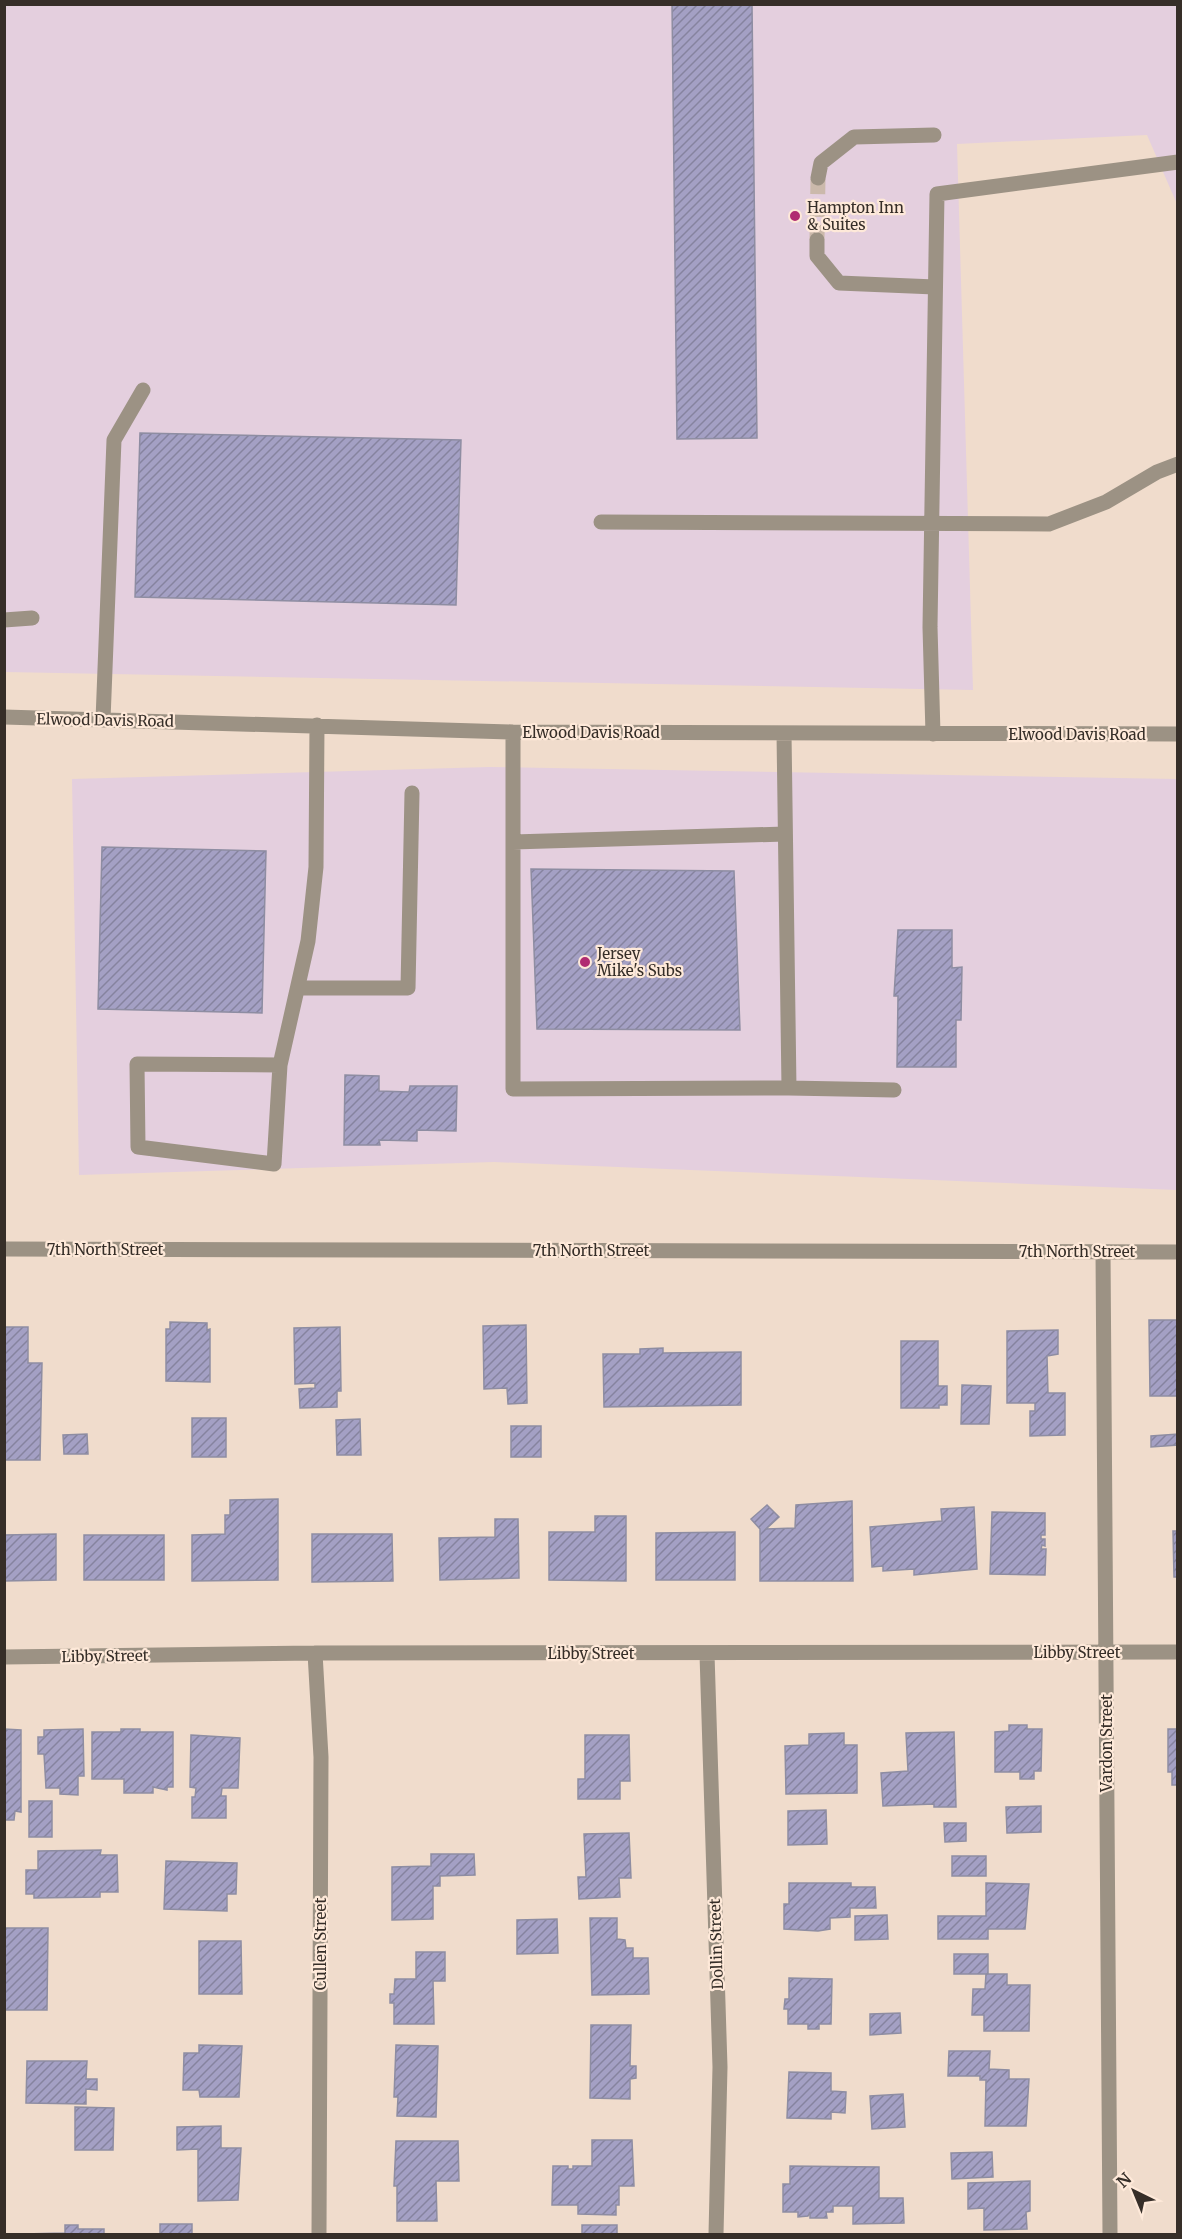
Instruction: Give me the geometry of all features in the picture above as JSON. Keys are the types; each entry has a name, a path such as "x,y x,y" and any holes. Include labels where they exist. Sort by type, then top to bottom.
{"street":[{"path":"818,178 821,164 854,137 934,135"},
{"path":"933,734 930,627 937,194 1178,162"},
{"path":"817,240 817,256 839,283 936,287"},
{"path":"103,720 114,440 143,390"},
{"path":"601,522 1049,524 1106,502 1157,472 1178,464"},
{"path":"4,620 32,618"},
{"name":"Elwood Davis Road","path":"4,717 513,732 1178,734"},
{"path":"280,1065 137,1064 138,1147 274,1164 280,1065 308,941 316,867 317,725"},
{"path":"513,732 513,1089 894,1090"},
{"path":"784,733 789,1088"},
{"path":"299,988 408,988 412,793"},
{"path":"513,842 785,834"},
{"name":"7th North Street","path":"4,1249 1178,1252"},
{"name":"Vardon Street","path":"1103,1252 1110,2235"},
{"name":"Libby Street","path":"4,1657 315,1653 1178,1652"},
{"name":"Cullen Street","path":"315,1653 321,1757 319,2235"},
{"name":"Dollin Street","path":"707,1654 720,2067 716,2235"}],"shaded area":[{"path":"5,5 1177,5 1177,204 1147,135 957,144 973,690 5,672"},
{"path":"489,767 1177,779 1177,1190 494,1162 79,1175 72,779"}],"building":[{"path":"672,4 752,4 757,438 677,439"},
{"path":"140,433 461,440 456,605 135,597"},
{"path":"102,847 266,851 262,1013 98,1009"},
{"path":"531,869 734,871 740,1030 537,1029"},
{"path":"898,930 952,930 952,968 962,967 961,1020 956,1020 956,1067 897,1067 898,996 894,996"},
{"path":"345,1075 379,1076 379,1091 409,1092 410,1086 457,1086 456,1131 417,1130 417,1141 379,1140 380,1145 344,1145"},
{"path":"1149,1320 1178,1320 1178,1396 1150,1396"},
{"path":"170,1322 207,1323 207,1330 210,1329 210,1382 166,1381 166,1329 170,1329"},
{"path":"526,1325 527,1403 508,1404 507,1388 484,1389 483,1326"},
{"path":"4,1327 28,1327 28,1363 42,1363 40,1460 4,1460"},
{"path":"340,1327 341,1391 337,1391 337,1407 300,1408 299,1389 315,1388 315,1383 295,1384 294,1328"},
{"path":"1058,1330 1058,1354 1047,1356 1048,1393 1065,1393 1065,1435 1030,1436 1030,1411 1035,1411 1035,1403 1007,1403 1007,1331"},
{"path":"901,1341 938,1341 938,1386 947,1386 947,1405 939,1405 939,1408 901,1408"},
{"path":"663,1348 663,1353 741,1352 741,1405 604,1407 603,1354 640,1354 640,1349"},
{"path":"962,1385 991,1386 989,1424 961,1424"},
{"path":"192,1418 226,1418 226,1457 192,1457"},
{"path":"360,1419 361,1455 337,1455 336,1420"},
{"path":"511,1426 541,1426 541,1457 511,1457"},
{"path":"87,1434 88,1454 64,1454 63,1435"},
{"path":"1178,1434 1178,1445 1151,1447 1151,1436"},
{"path":"278,1499 278,1580 192,1581 192,1535 225,1534 225,1515 230,1515 230,1500"},
{"path":"852,1501 853,1581 760,1581 760,1529 751,1519 767,1505 779,1517 766,1529 795,1528 796,1505"},
{"path":"974,1507 977,1569 914,1575 914,1569 883,1571 883,1566 872,1567 870,1527 942,1521 941,1509"},
{"path":"992,1512 1045,1513 1045,1535 1041,1535 1041,1539 1045,1539 1045,1546 1042,1545 1041,1549 1046,1549 1045,1575 990,1574"},
{"path":"595,1516 626,1516 626,1581 549,1580 549,1532 595,1532"},
{"path":"495,1519 518,1519 519,1578 440,1580 439,1538 495,1537"},
{"path":"1173,1531 1178,1531 1178,1577 1174,1577"},
{"path":"735,1532 735,1580 656,1580 656,1533"},
{"path":"56,1534 56,1580 4,1581 4,1535"},
{"path":"312,1534 392,1534 393,1581 312,1582"},
{"path":"84,1535 164,1535 164,1580 84,1580"},
{"path":"1009,1725 1027,1725 1027,1729 1042,1729 1041,1771 1034,1771 1034,1779 1020,1779 1020,1772 995,1772 995,1732 1009,1731"},
{"path":"4,1729 21,1730 21,1812 15,1811 14,1820 4,1820"},
{"path":"83,1729 84,1776 78,1776 78,1795 60,1794 60,1788 46,1788 44,1754 38,1754 38,1737 44,1737 44,1730"},
{"path":"121,1729 140,1729 140,1732 173,1732 173,1787 167,1787 167,1790 153,1787 153,1793 124,1793 124,1779 92,1779 92,1732 121,1732"},
{"path":"1168,1729 1178,1729 1178,1785 1172,1785 1172,1772 1168,1772"},
{"path":"954,1732 956,1807 934,1807 934,1804 883,1806 881,1773 908,1771 906,1733"},
{"path":"844,1733 844,1745 857,1745 857,1793 786,1794 785,1746 809,1745 809,1734"},
{"path":"191,1735 240,1738 238,1788 222,1788 221,1796 226,1796 226,1818 192,1818 192,1797 195,1797 196,1788 190,1787"},
{"path":"585,1735 629,1735 630,1781 620,1781 620,1799 578,1799 578,1779 585,1779"},
{"path":"29,1801 52,1801 52,1837 29,1837"},
{"path":"1041,1806 1041,1832 1007,1833 1006,1807"},
{"path":"826,1810 827,1844 788,1845 788,1811"},
{"path":"944,1823 966,1823 966,1841 945,1842"},
{"path":"629,1833 631,1878 619,1878 620,1897 579,1899 578,1877 586,1877 584,1834"},
{"path":"101,1850 100,1855 117,1855 118,1892 100,1892 100,1897 34,1898 34,1894 26,1894 26,1870 38,1870 38,1851"},
{"path":"431,1854 474,1854 475,1875 440,1876 440,1886 433,1886 433,1919 392,1920 392,1867 431,1866"},
{"path":"952,1856 986,1856 986,1876 952,1876"},
{"path":"166,1861 237,1863 236,1894 227,1894 227,1911 164,1909"},
{"path":"789,1883 851,1883 851,1887 875,1887 876,1908 850,1908 850,1917 830,1918 830,1929 818,1931 784,1929 784,1904 789,1904"},
{"path":"986,1883 1029,1884 1025,1929 988,1929 988,1939 938,1939 938,1916 986,1916"},
{"path":"887,1915 888,1939 855,1940 855,1916"},
{"path":"590,1918 617,1918 617,1939 625,1940 626,1948 633,1948 633,1958 648,1958 649,1994 592,1995"},
{"path":"557,1919 558,1953 517,1954 517,1920"},
{"path":"4,1928 48,1928 47,2010 4,2010"},
{"path":"199,1941 241,1941 242,1994 199,1994"},
{"path":"416,1952 445,1952 445,1981 433,1981 434,2024 394,2024 394,2003 390,2003 390,1994 394,1994 395,1979 416,1979"},
{"path":"954,1954 988,1954 988,1974 954,1974"},
{"path":"986,1974 1007,1974 1007,1985 1030,1985 1029,2031 984,2031 984,2015 972,2015 973,1989 985,1989"},
{"path":"789,1978 832,1979 831,2024 819,2024 819,2029 808,2029 808,2024 788,2024 788,2009 784,2009 785,1999 789,1999"},
{"path":"900,2013 901,2033 870,2035 870,2014"},
{"path":"591,2025 631,2025 630,2066 636,2066 636,2078 630,2079 630,2099 590,2098"},
{"path":"199,2045 242,2046 239,2097 200,2097 199,2090 183,2090 184,2053 199,2053"},
{"path":"396,2045 438,2046 436,2117 397,2116 398,2097 394,2097"},
{"path":"949,2051 990,2051 989,2069 1009,2070 1009,2079 1029,2079 1026,2126 985,2126 986,2080 980,2080 980,2076 948,2076"},
{"path":"27,2061 87,2061 86,2079 97,2079 97,2090 86,2089 86,2104 26,2103"},
{"path":"789,2072 831,2073 831,2091 846,2092 845,2113 831,2112 831,2119 787,2118"},
{"path":"903,2094 905,2127 872,2129 870,2096"},
{"path":"75,2107 114,2108 113,2150 75,2150"},
{"path":"221,2126 221,2148 241,2148 238,2200 198,2201 198,2149 177,2150 177,2127"},
{"path":"592,2140 632,2140 634,2186 619,2186 619,2205 616,2205 616,2215 578,2214 578,2205 552,2205 553,2166 568,2166 568,2169 573,2169 573,2166 592,2166"},
{"path":"396,2141 458,2141 459,2181 436,2181 437,2221 397,2221 397,2186 394,2186"},
{"path":"992,2152 993,2177 952,2179 951,2153"},
{"path":"790,2166 879,2167 879,2198 903,2198 904,2223 853,2224 853,2206 833,2206 833,2212 826,2212 827,2218 810,2218 810,2212 808,2216 798,2217 798,2212 783,2212 783,2184 790,2184"},
{"path":"1030,2181 1030,2211 1026,2212 1027,2229 984,2230 984,2208 968,2209 968,2183"},
{"path":"160,2224 192,2224 192,2234 160,2234"},
{"path":"65,2225 78,2225 78,2229 104,2229 104,2234 23,2234 65,2233"},
{"path":"582,2225 617,2225 617,2234 582,2234"}],"tunnel":[{"path":"817,240 818,178"}],"place":[{"name":"Hampton Inn & Suites","path":"795,216"},
{"name":"Jersey Mike's Subs","path":"585,962"}]}
